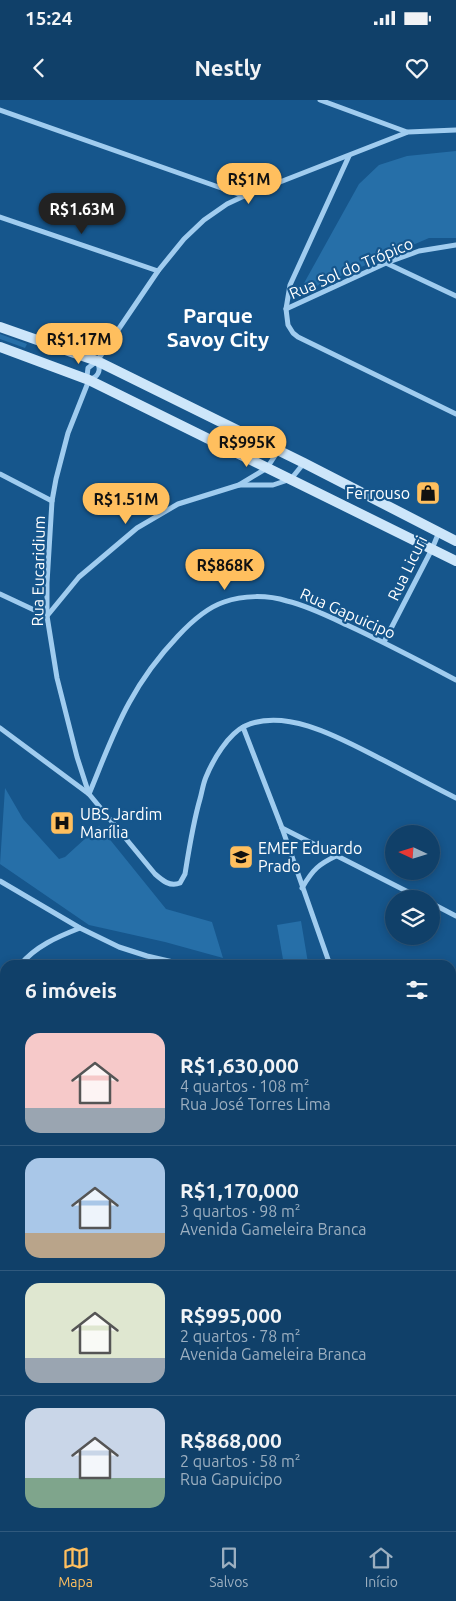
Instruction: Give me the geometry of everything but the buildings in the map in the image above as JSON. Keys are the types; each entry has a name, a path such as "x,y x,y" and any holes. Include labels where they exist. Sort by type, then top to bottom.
{"main road":[{"path":"0,327 96,361 304,463 456,541"},
{"path":"0,347 88,380 171,419 456,561"}],"street":[{"path":"320,100 408,132"},
{"path":"0,110 244,196"},
{"path":"96,361 158,271 184,239 204,220 227,204 408,132 456,130"},
{"path":"349,155 290,285 286,309 288,325 298,337 456,414"},
{"path":"0,217 158,271"},
{"name":"Rua Sol do Trópico","path":"286,309 386,263 419,251 456,245"},
{"path":"386,263 456,296"},
{"name":"Rua Eucaridium","path":"88,380 96,377 98,374 100,367 96,361 88,368 88,380 68,433 56,479 52,501 47,616 57,678 77,757 89,794"},
{"path":"0,594 47,616 79,577 138,528 178,504 239,485 266,468 278,451"},
{"path":"239,485 273,485 291,479 304,463"},
{"path":"0,474 52,501"},
{"name":"Rua Licuri","path":"384,642 439,532"},
{"name":"Rua Gapuicipo","path":"89,794 129,702 161,654 200,615 222,602 241,597 267,597 286,600 318,612 384,642 456,680"},
{"path":"0,728 89,794 155,874 167,883 176,885 180,883 185,874 198,807 206,778 226,743 243,727 255,722 273,720 314,728 354,745 456,798"},
{"path":"243,727 282,828 328,960"},
{"path":"282,828 405,890"},
{"path":"302,888 311,872 321,863 338,855"},
{"path":"0,881 80,928 119,947 164,960"},
{"path":"440,908 456,916"},
{"path":"25,960 48,941 80,928"}],"shaded area":[{"path":"456,151 456,238 429,238 298,294 359,184 379,165 407,156"},
{"path":"0,334 27,344 25,348 0,339"},
{"path":"5,788 23,819 59,859 65,857 99,826 166,909 212,922 223,958 165,942 89,925 0,864"},
{"path":"301,921 308,960 283,960 277,925"}],"place":[{"name":"Ferrouso","path":"428,493"},
{"name":"UBS Jardim Marília","path":"62,823"},
{"name":"EMEF Eduardo Prado","path":"241,857"}],"district":[{"name":"Parque Savoy City","path":"218,328"}]}
